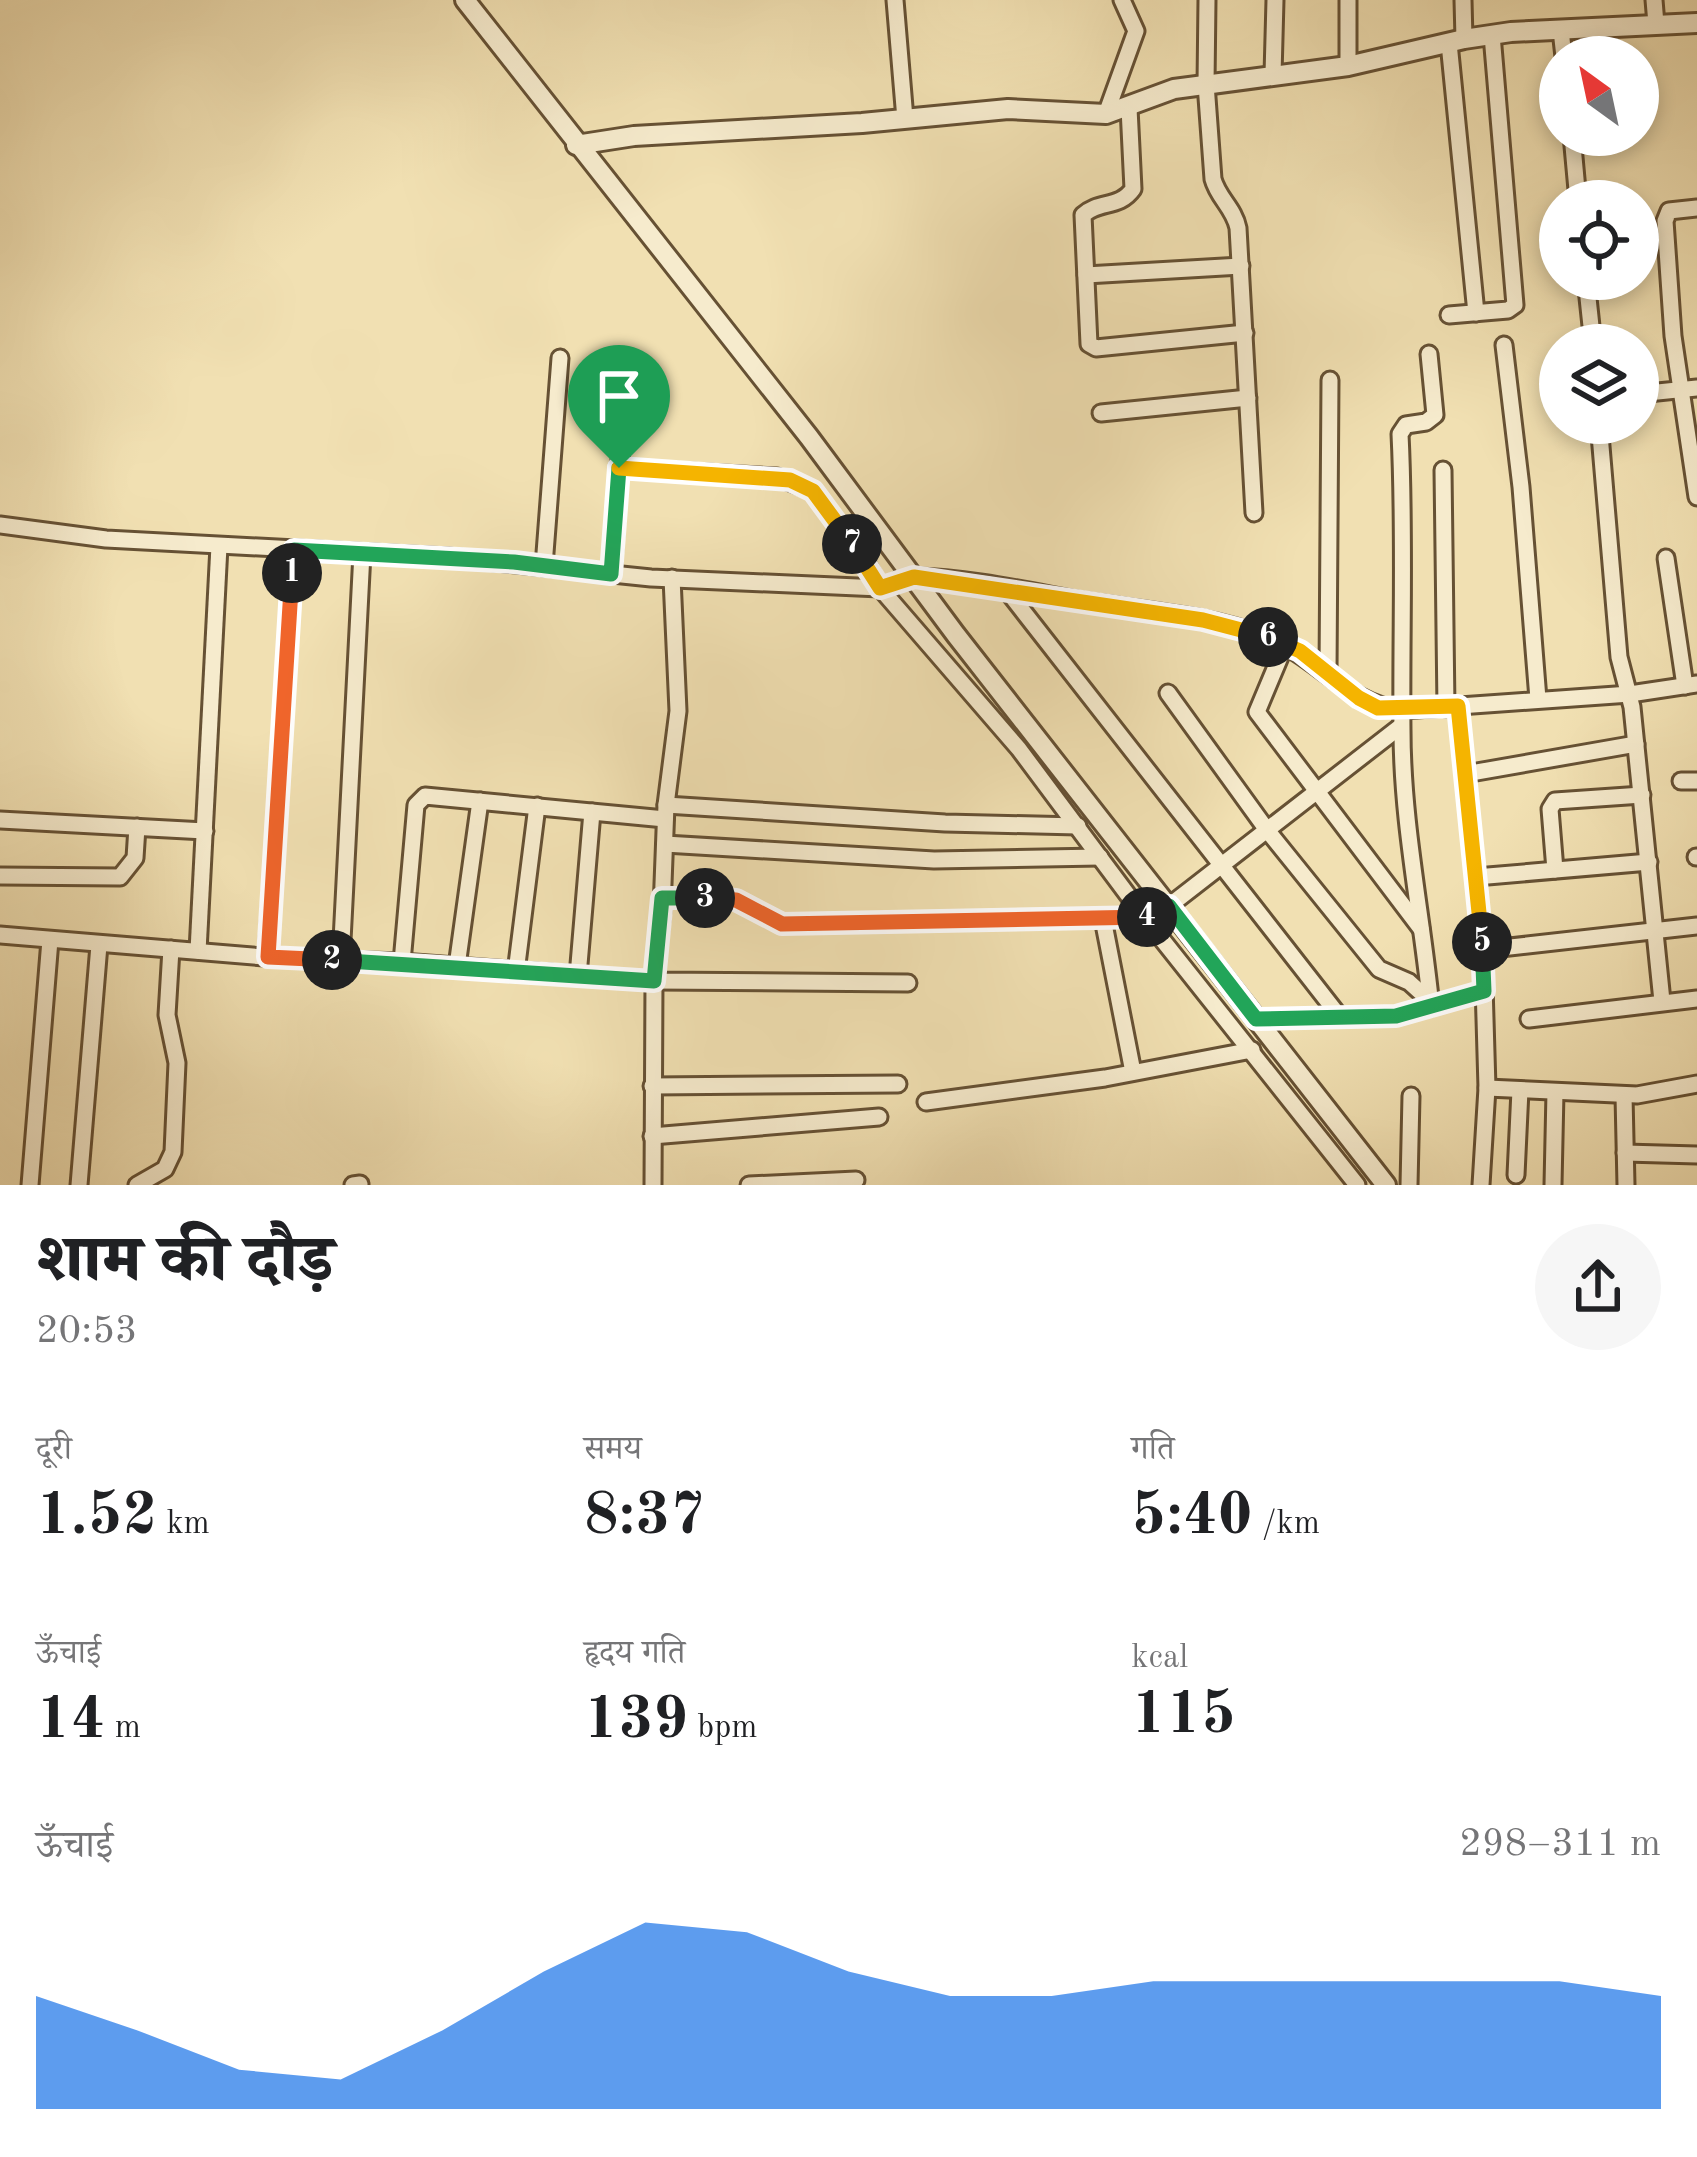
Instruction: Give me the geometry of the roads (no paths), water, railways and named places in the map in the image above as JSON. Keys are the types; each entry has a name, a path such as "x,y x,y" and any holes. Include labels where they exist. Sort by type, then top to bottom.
{"street":[{"path":"465,0 809,437 897,582 1100,857 1256,1019 1386,1185"},
{"path":"895,0 904,119"},
{"path":"1106,114 1128,64 1136,31 1121,0"},
{"path":"1207,0 1206,84 1214,179 1216,190 1235,215 1241,266 1254,513"},
{"path":"1273,75 1275,0"},
{"path":"1348,0 1348,66"},
{"path":"1463,0 1456,41 1476,313"},
{"path":"1654,0 1656,24"},
{"path":"577,145 634,136 1008,109 1106,114 1158,94 1206,84 1348,66 1492,35 1697,23"},
{"path":"1561,30 1562,36"},
{"path":"1449,315 1512,309 1515,302 1492,35"},
{"path":"1129,108 1133,189 1122,202 1089,209 1084,215 1092,347 1246,333"},
{"path":"1697,208 1669,212 1665,221 1669,299 1689,389 1697,496"},
{"path":"1086,275 1241,266"},
{"path":"1504,345 1538,698"},
{"path":"1430,354 1435,415 1426,422 1406,425 1400,434 1406,537 1402,718 1413,878 1430,1004"},
{"path":"544,566 560,358"},
{"path":"611,574 627,362"},
{"path":"1328,672 1330,380"},
{"path":"1659,392 1689,389"},
{"path":"1101,413 1248,398"},
{"path":"1601,444 1619,657 1630,694 1662,1001"},
{"path":"619,468 777,477 804,486 823,502 999,691 1252,1049 1357,1185"},
{"path":"1443,470 1452,707 1465,774 1483,950 1487,1088 1480,1185"},
{"path":"0,525 106,539 362,553 672,578 1005,588 1203,620 1285,645 1359,698 1402,718"},
{"path":"198,951 219,546"},
{"path":"268,957 294,550"},
{"path":"341,960 362,553"},
{"path":"662,898 736,900 782,924 1103,919 1156,913 1316,792 1402,718 1452,707 1691,685 1666,558"},
{"path":"653,1185 654,981 678,711 672,578"},
{"path":"1005,588 1340,1017"},
{"path":"1285,645 1257,712 1422,930"},
{"path":"1168,693 1378,969 1409,982 1430,1004"},
{"path":"1465,774 1636,744"},
{"path":"1556,870 1550,808 1555,800 1642,795"},
{"path":"402,962 416,805 425,796 592,812 1078,826"},
{"path":"458,966 480,801"},
{"path":"517,972 536,806"},
{"path":"578,976 592,812"},
{"path":"0,820 205,831"},
{"path":"0,876 120,878 134,858 137,827"},
{"path":"664,844 934,860 1100,857"},
{"path":"1476,877 1649,862"},
{"path":"1103,919 1133,1072"},
{"path":"1483,950 1697,926"},
{"path":"0,935 654,981 908,983"},
{"path":"30,1185 50,940"},
{"path":"79,1185 99,945"},
{"path":"137,1185 165,1169 173,1152 177,1064 166,1015 171,949"},
{"path":"1256,1019 1396,1016 1484,991"},
{"path":"1529,1019 1697,999"},
{"path":"926,1102 1133,1072 1252,1049"},
{"path":"652,1086 898,1084"},
{"path":"1487,1088 1624,1096 1697,1084"},
{"path":"1516,1175 1520,1090"},
{"path":"1553,1185 1555,1092"},
{"path":"1409,1185 1411,1096"},
{"path":"1624,1096 1626,1185"},
{"path":"652,1136 879,1117"},
{"path":"1625,1153 1697,1155"},
{"path":"749,1185 856,1180"}]}
